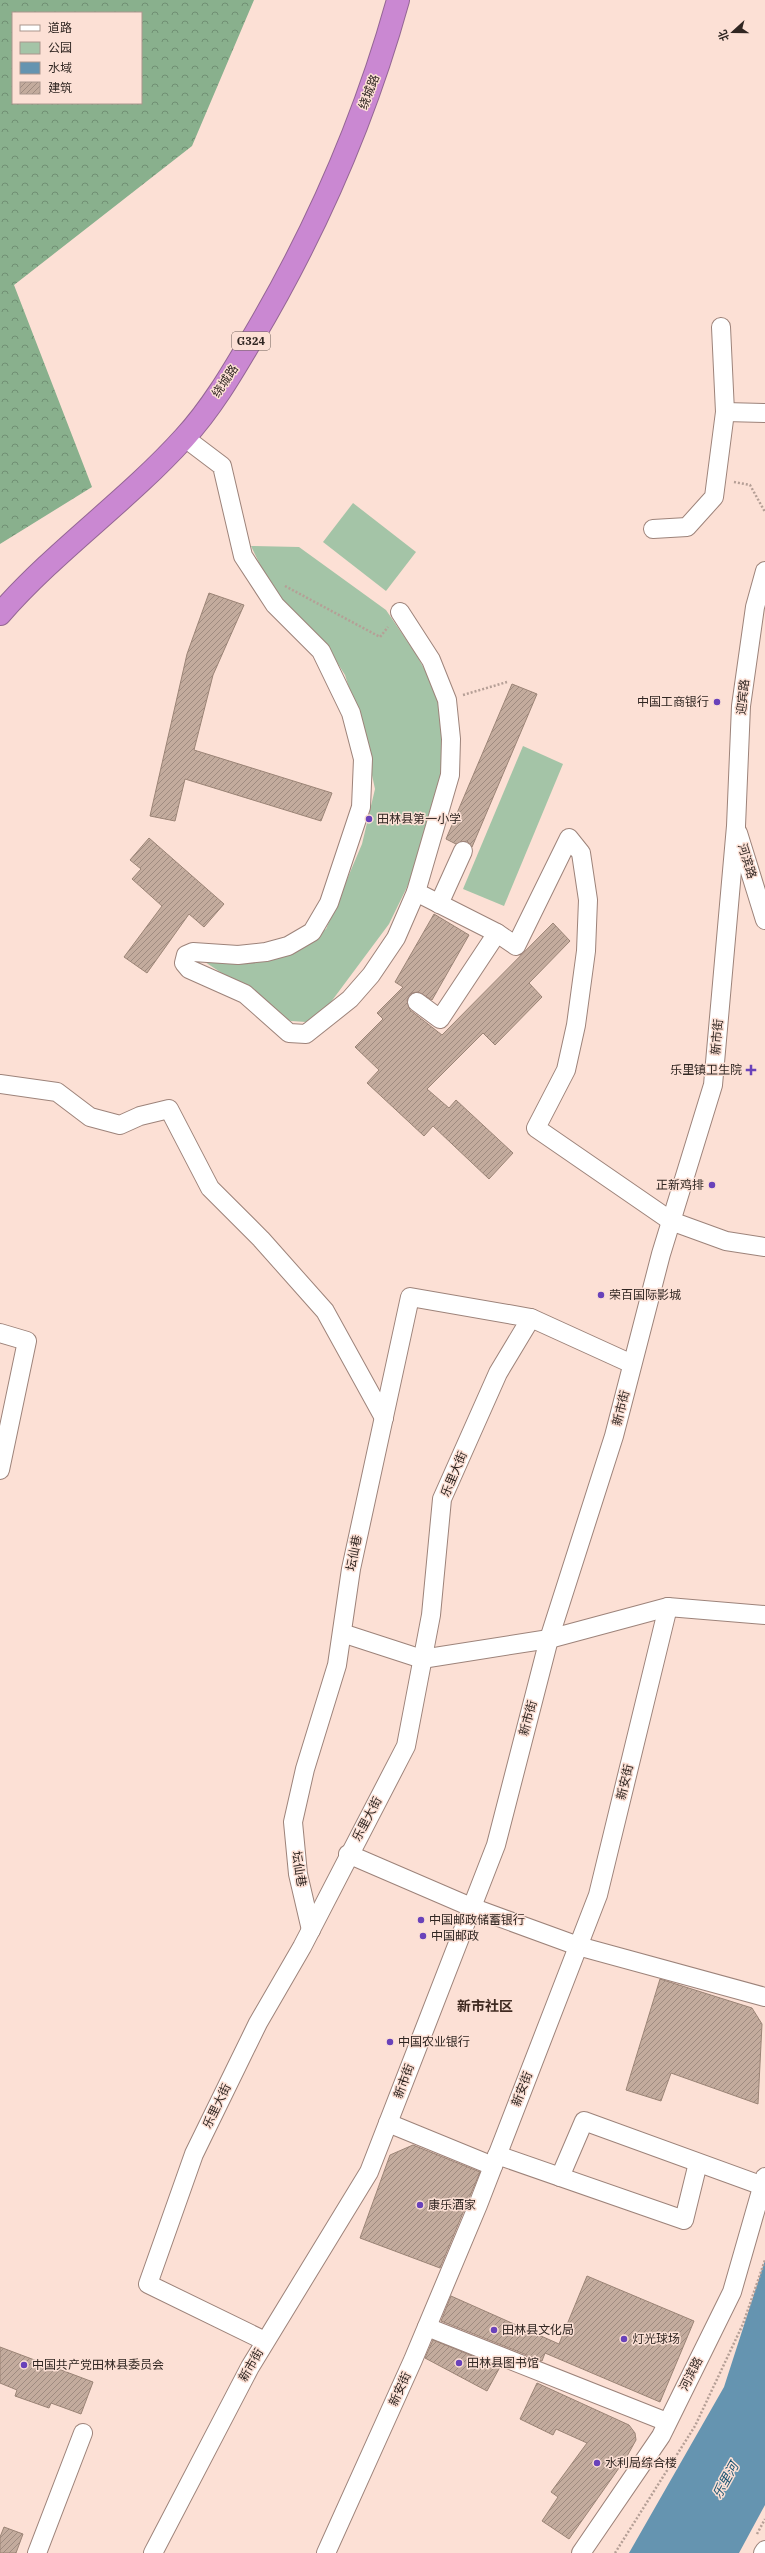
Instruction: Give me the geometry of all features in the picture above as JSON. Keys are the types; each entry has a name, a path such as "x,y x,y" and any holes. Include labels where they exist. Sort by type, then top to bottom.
{"highway":[{"name":"绕城路","path":"0,614 15,596 104,517 185,438 229,378 282,289 342,163 381,61 398,0"}],"street":[{"path":"653,528 687,527 714,497 725,412 720,327"},
{"path":"725,412 765,413"},
{"path":"185,438 222,466 243,556 275,605 321,651 350,713 363,759 361,807 329,903 312,932 288,946 266,952 238,955 193,952 186,955 184,963 196,974 244,994 289,1033 306,1034 350,999 371,975 396,938 416,892 450,775 452,739 448,700 431,660 400,612"},
{"name":"迎宾路","path":"736,826 741,706 755,607 765,570"},
{"name":"新市街","path":"153,2553 265,2341 369,2172 496,1845 549,1639 614,1436 671,1221 713,1085 736,826"},
{"name":"河滨路","path":"736,826 765,920"},
{"path":"416,892 497,933 516,946 569,838 581,852 588,900 586,951 576,1025 566,1070 536,1128 671,1221 726,1241 765,1247"},
{"path":"439,904 463,851"},
{"path":"729,896 733,884 740,879 749,885 758,898"},
{"path":"417,1002 440,1019 497,933"},
{"path":"0,1084 57,1092 90,1117 120,1125 140,1116 169,1109 210,1188 261,1239 325,1311 384,1418"},
{"name":"坛仙巷","path":"312,1930 298,1874 293,1822 305,1769 338,1664 351,1569 410,1297 531,1318"},
{"path":"531,1318 632,1364"},
{"name":"乐里大街","path":"265,2341 148,2284 194,2154 258,2023 312,1930 343,1870 348,1854 406,1746 431,1615 442,1499 498,1373 531,1318"},
{"path":"0,1333 27,1341 1,1461"},
{"path":"342,1633 422,1659 549,1639 668,1607 765,1616"},
{"name":"新安街","path":"326,2553 427,2327 495,2161 598,1895 668,1607"},
{"path":"348,1854 471,1907 578,1946 765,1998"},
{"path":"560,2177 584,2122 698,2163 764,2182"},
{"path":"388,2123 495,2161 560,2177 684,2220 698,2163"},
{"name":"河滨路","path":"581,2553 661,2436 732,2292 764,2182"},
{"path":"427,2327 667,2422"},
{"path":"37,2553 83,2433"}],"path":[{"path":"716,479 750,485 765,512"},
{"path":"278,583 380,637 400,612"},
{"path":"448,700 507,682"},
{"path":"615,2553 695,2426 743,2324 765,2260"}],"green space":[{"path":"0,0 254,0 192,146 14,285 92,487 0,544"},
{"path":"353,503 416,552 386,591 323,542"},
{"path":"251,546 299,547 386,610 416,654 432,683 445,726 442,771 409,883 389,924 322,1014 306,1022 291,1021 281,1017 264,1001 205,962 250,961 291,951 326,929 362,844 375,789 362,729 345,675 324,642 275,596"},
{"path":"523,746 563,764 504,906 463,889"}],"water":[{"name":"乐里河","path":"765,2260 765,2505 739,2553 629,2553 724,2387"}],"building":[{"path":"209,593 244,605 213,675 194,750 332,793 321,821 185,779 175,821 150,816 187,654"},
{"path":"512,684 537,694 472,847 467,841 456,844 446,839"},
{"path":"149,838 224,904 204,927 189,914 147,973 124,957 162,906 132,879 141,869 130,860"},
{"path":"434,914 469,935 432,1000 418,992 412,993 407,1000 410,1010 442,1035 553,923 570,941 529,983 542,997 495,1045 483,1033 427,1089 449,1108 456,1100 513,1153 489,1179 433,1126 424,1136 367,1083 379,1070 355,1047 383,1019 377,1013 403,987 395,982"},
{"path":"660,1979 752,2008 762,2024 758,2104 671,2073 661,2101 626,2090"},
{"name":"康乐酒家","path":"413,2145 480,2172 440,2268 360,2238 390,2155"},
{"name":"灯光球场","path":"587,2276 694,2321 660,2402 545,2353 542,2361 441,2321 451,2296 559,2344"},
{"name":"田林县图书馆","path":"433,2340 500,2367 487,2391 425,2358"},
{"name":"中国共产党田林县委员会","path":"0,2347 93,2382 81,2414 51,2403 49,2408 15,2396 17,2390 0,2383"},
{"name":"水利局综合楼","path":"537,2383 629,2425 635,2433 636,2440 626,2458 569,2539 542,2521 558,2497 551,2492 587,2443 556,2429 553,2435 520,2419"},
{"path":"4,2527 23,2534 16,2553 0,2553 0,2537"}],"place":[{"name":"中国工商银行","path":"717,702"},
{"name":"田林县第一小学","path":"369,819"},
{"name":"乐里镇卫生院","path":"751,1070"},
{"name":"正新鸡排","path":"712,1185"},
{"name":"荣百国际影城","path":"601,1295"},
{"name":"中国邮政储蓄银行","path":"421,1920"},
{"name":"中国邮政","path":"423,1936"},
{"name":"中国农业银行","path":"390,2042"},
{"name":"康乐酒家","path":"420,2205"},
{"name":"田林县文化局","path":"494,2330"},
{"name":"灯光球场","path":"624,2339"},
{"name":"田林县图书馆","path":"459,2363"},
{"name":"中国共产党田林县委员会","path":"24,2365"},
{"name":"水利局综合楼","path":"597,2463"}],"district":[{"name":"新市社区","path":"485,2006"}]}
